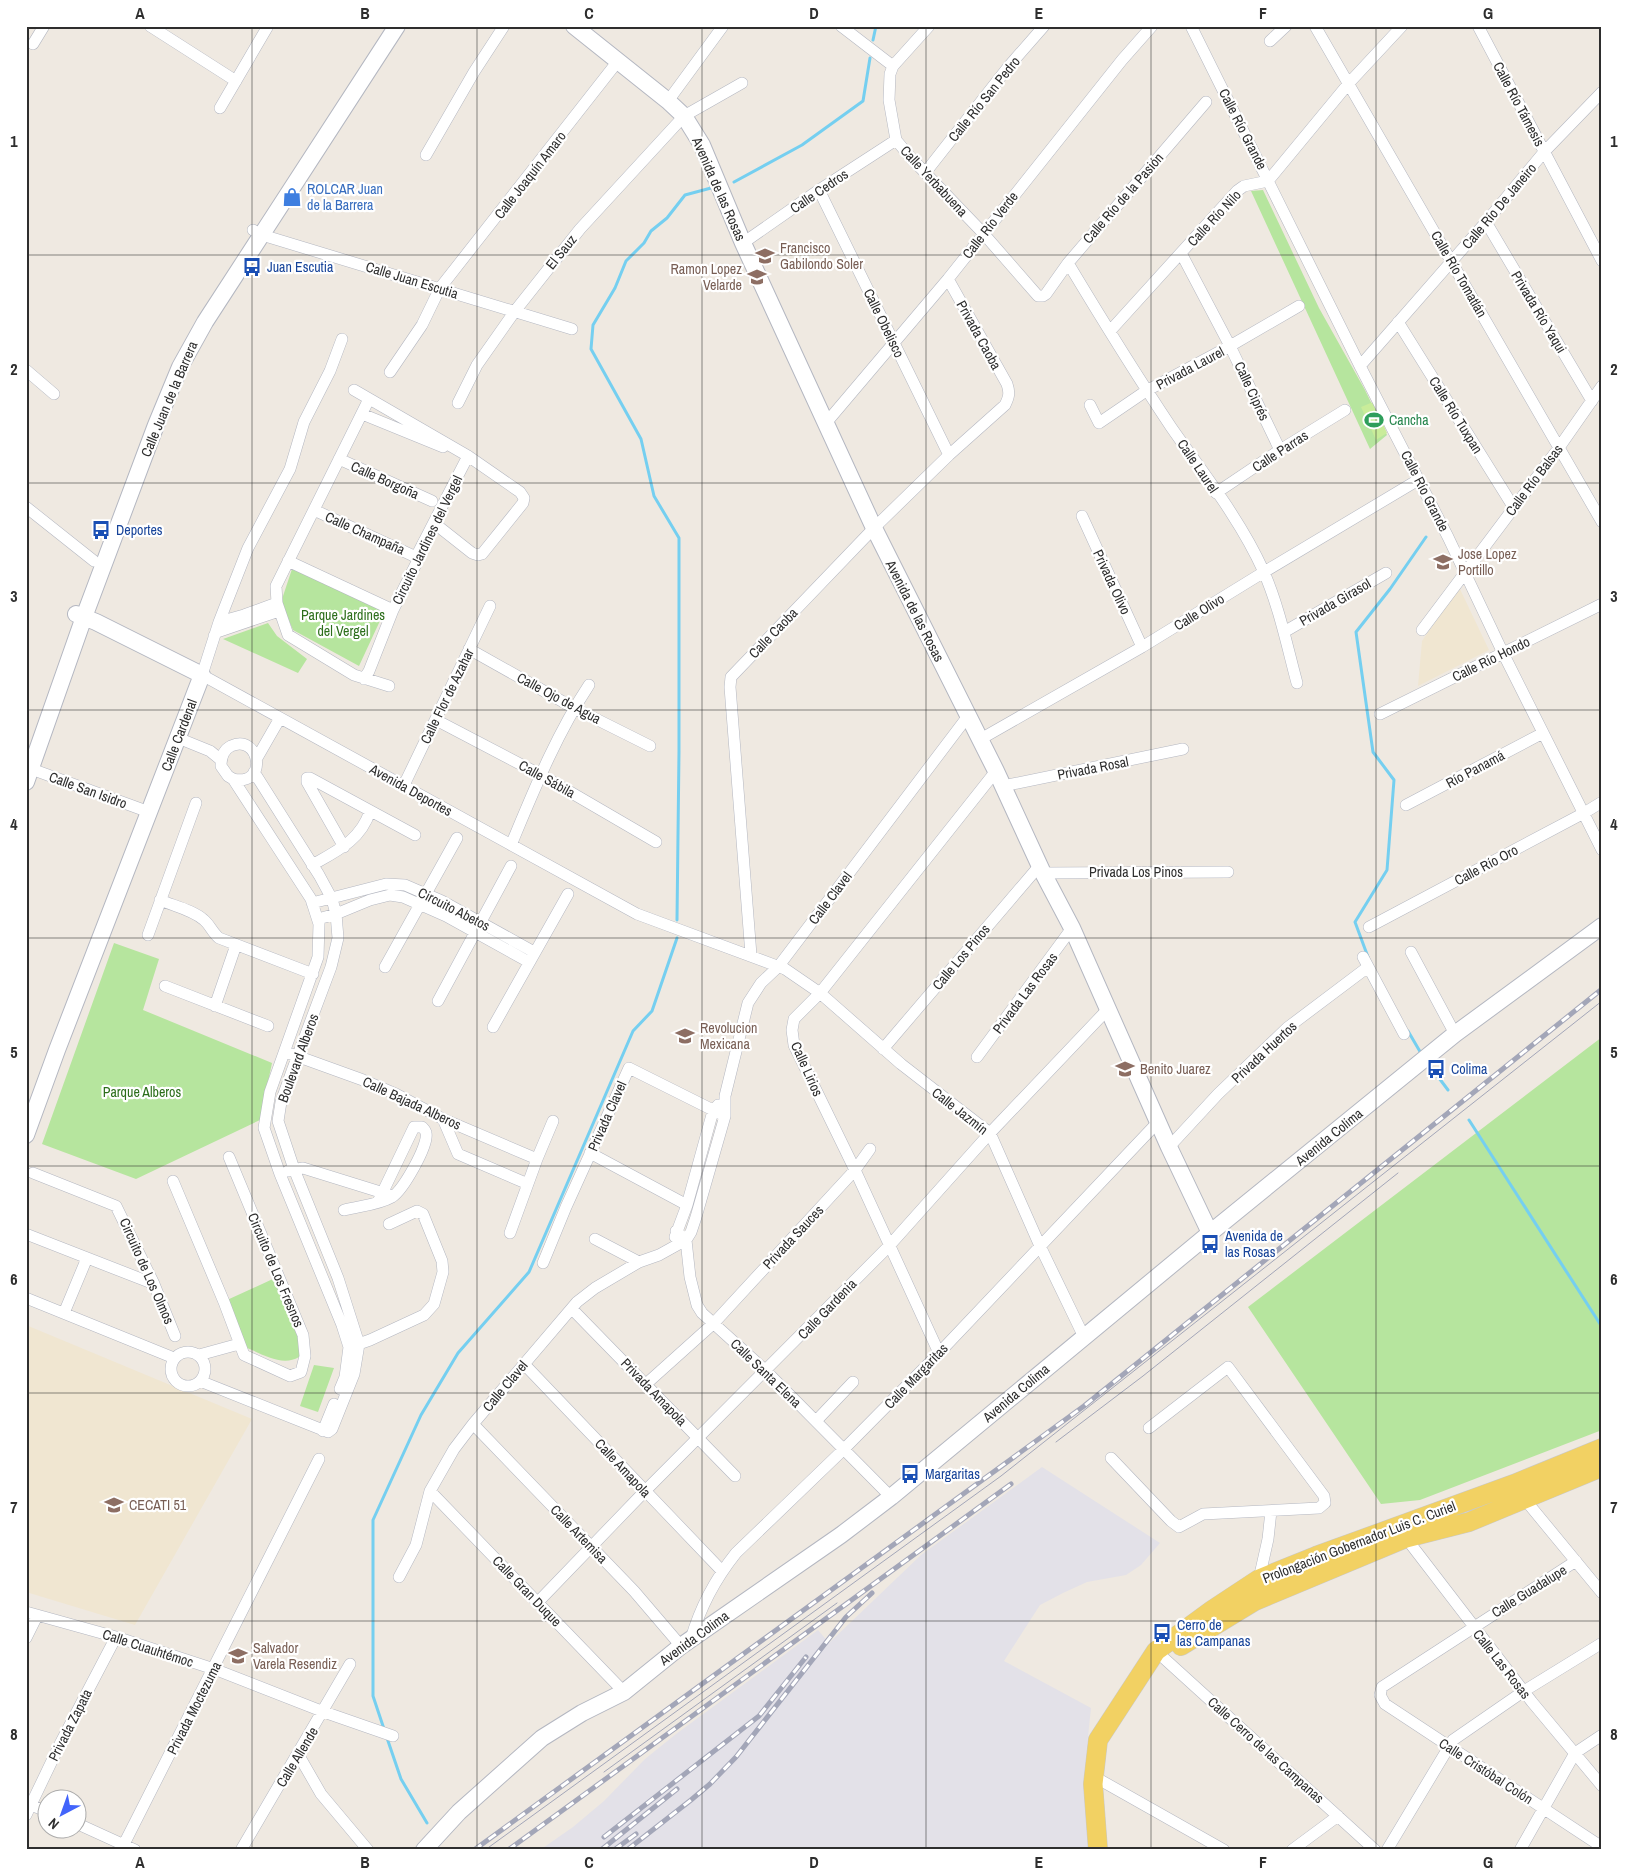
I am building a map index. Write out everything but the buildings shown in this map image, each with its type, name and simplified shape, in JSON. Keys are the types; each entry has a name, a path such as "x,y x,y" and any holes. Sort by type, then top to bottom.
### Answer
{"main road":[{"name":"Prolongación Gobernador Luis C. Curiel","path":"1098,1850 1094,1776 1098,1740 1140,1674 1160,1654 1212,1610 1259,1579 1316,1556 1514,1484 1602,1448"},
{"name":"Prolongación Gobernador Luis C. Curiel","path":"1160,1654 1255,1601 1406,1538 1470,1522 1602,1467"}],"street":[{"path":"33,44 44,26"},
{"path":"150,26 236,81"},
{"path":"220,108 268,26"},
{"name":"Calle Juan de la Barrera","path":"258,232 384,26"},
{"name":"Calle Juan de la Barrera","path":"26,750 80,615 175,360 258,232 397,26"},
{"path":"426,154 504,26"},
{"name":"Avenida de las Rosas","path":"574,26 668,101 684,116 702,145 743,244 874,528 999,779 1041,869 1072,928 1169,1147 1210,1233"},
{"path":"668,101 722,26"},
{"path":"841,26 893,66 929,26"},
{"name":"Calle Río San Pedro","path":"925,173 1009,66 1044,26"},
{"name":"Calle Río Verde","path":"826,423 948,279 1122,60 1152,26"},
{"name":"Calle Río Grande","path":"1191,26 1360,366 1448,537 1503,653 1602,850"},
{"path":"1270,41 1286,26"},
{"name":"Calle Río Tomatlán","path":"1315,26 1558,449 1599,509 1602,522"},
{"path":"1268,181 1349,83 1402,26"},
{"name":"Calle Río Támesis","path":"1478,26 1602,261"},
{"name":"Calle Joaquín Amaro","path":"390,372 422,325 440,288 618,62"},
{"name":"Calle Yerbabuena","path":"893,66 888,82 896,140 983,233 1034,294 1043,296"},
{"name":"El Sauz","path":"458,403 477,366 515,311 580,229 684,116 742,83"},
{"name":"Calle Río De Janeiro","path":"1360,366 1452,262 1544,152 1602,92"},
{"name":"Calle Río de la Pasión","path":"1043,296 1068,263 1206,102"},
{"name":"Calle Cedros","path":"743,244 819,190 896,140"},
{"name":"Calle Río Nilo","path":"1110,331 1237,191 1244,186 1268,181"},
{"name":"Calle Obelisco","path":"819,190 949,456"},
{"name":"Privada Río Yaqui","path":"1486,222 1592,401"},
{"name":"Calle Juan Escutia","path":"258,232 572,329"},
{"name":"Calle Ciprés","path":"1181,253 1230,346 1280,450"},
{"name":"Calle Laurel","path":"1068,263 1146,391 1216,493 1252,550 1264,572 1284,632 1298,683"},
{"name":"Privada Caoba","path":"948,279 1009,391"},
{"name":"Privada Laurel","path":"1090,405 1099,422 1146,391 1299,306"},
{"name":"Calle Río Tuxpan","path":"1398,322 1514,508"},
{"name":"Calle Cardenal","path":"26,1135 202,675 219,622 248,548 290,469 304,422 330,371 342,339"},
{"path":"26,370 54,394"},
{"name":"Calle Río Balsas","path":"1422,630 1558,449 1602,386"},
{"path":"354,390 468,456 520,492 524,498 482,554 478,555 472,552 434,523"},
{"name":"Calle Caoba","path":"751,955 730,687 731,677 874,528 1005,405 1009,398 1009,391"},
{"path":"369,399 276,586 278,607 288,635 354,675 389,686"},
{"name":"Calle Parras","path":"1216,493 1280,450 1345,410"},
{"path":"362,414 440,447 449,445"},
{"name":"Calle Juan de la Barrera","path":"28,772 80,615 94,561 152,424"},
{"name":"Circuito Jardines del Vergel","path":"364,679 369,671 393,610 417,562 416,557 468,456"},
{"name":"Calle Borgoña","path":"338,459 432,501"},
{"name":"Calle Olivo","path":"979,740 1142,647 1418,480"},
{"name":"Calle Champaña","path":"314,510 416,557"},
{"path":"28,513 94,561"},
{"name":"Privada Olivo","path":"1082,516 1142,647"},
{"path":"288,561 393,610"},
{"name":"Privada Girasol","path":"1284,632 1386,573"},
{"name":"Calle Río Hondo","path":"1380,714 1602,604"},
{"name":"Calle Flor de Azahar","path":"404,785 490,606"},
{"path":"219,622 278,607"},
{"path":"214,636 216,632 278,607"},
{"name":"Avenida Deportes","path":"80,615 202,675 652,920 751,955"},
{"name":"Calle Ojo de Agua","path":"469,649 574,708 650,746"},
{"path":"511,844 541,775 574,708 588,685"},
{"name":"Calle Clavel","path":"399,1577 416,1545 430,1491 454,1449 524,1364 585,1295 639,1262 673,1248 686,1240 696,1217 725,1116 725,1096 748,1004 761,983 778,967 968,716"},
{"path":"257,758 248,747 234,745 223,753 221,760 224,772 233,779 244,779 254,772 257,758 280,718"},
{"name":"Calle Sábila","path":"436,720 541,775 656,842"},
{"name":"Río Panamá","path":"1406,805 1543,733"},
{"path":"178,738 210,751 221,760"},
{"name":"Privada Rosal","path":"999,779 1183,749"},
{"name":"Calle San Isidro","path":"28,772 149,812"},
{"name":"Boulevard Alberos","path":"200,1381 323,1431 354,1345 338,1278 294,1169 278,1121 281,1102 332,967 338,938 336,914 332,899 254,772"},
{"path":"344,847 307,782 307,778 415,835"},
{"name":"Boulevard Alberos","path":"233,779 312,903 318,919 318,957 270,1092 264,1128 280,1174 342,1326 354,1345"},
{"name":"Calle Lirios","path":"939,1353 794,1044 792,1030 794,1019 820,993 999,779"},
{"name":"Calle Río Oro","path":"1369,927 1602,802"},
{"path":"148,935 196,803"},
{"path":"312,865 344,847 358,834 366,822 370,811"},
{"path":"385,967 457,838"},
{"path":"438,1001 511,866"},
{"name":"Privada Los Pinos","path":"1041,869 1228,872"},
{"name":"Calle Los Pinos","path":"883,1049 1041,869"},
{"name":"Circuito Abetos","path":"312,903 386,884 405,885 426,893 477,927 532,957"},
{"path":"493,1027 568,894"},
{"name":"Circuito Abetos","path":"318,919 370,900 390,895 403,897 477,927"},
{"path":"160,900 201,917 207,922 212,933 219,938 313,974"},
{"name":"Avenida Colima","path":"424,1850 460,1812 542,1738 582,1713 624,1692 686,1642 891,1497 1210,1233 1455,1034 1602,926"},
{"name":"Privada Las Rosas","path":"977,1057 1072,928"},
{"path":"215,1006 236,945"},
{"path":"1411,952 1455,1034"},
{"name":"Calle Jazmín","path":"751,955 785,969 820,993 883,1049 990,1133 1040,1246 1084,1337"},
{"name":"Privada Huertos","path":"1169,1147 1218,1094 1287,1028 1365,962 1404,1034"},
{"path":"166,986 268,1026"},
{"name":"Calle Gardenia","path":"538,1602 645,1491 889,1246 990,1133 1108,1009"},
{"name":"Calle Bajada Alberos","path":"285,1052 396,1094 443,1119 537,1159"},
{"name":"Privada Clavel","path":"543,1263 629,1068 725,1116"},
{"name":"Calle Clavel","path":"673,1248 676,1231 687,1205 713,1111 725,1096"},
{"path":"443,1119 458,1154 528,1184"},
{"path":"510,1233 553,1121"},
{"name":"Calle Margaritas","path":"686,1642 722,1572 736,1553 844,1449 939,1353 1158,1122"},
{"path":"344,1210 385,1197 403,1186 415,1166 426,1138 426,1132 422,1127 414,1127 385,1197"},
{"name":"Privada Sauces","path":"646,1384 714,1323 854,1170 870,1149"},
{"path":"590,1153 687,1205"},
{"name":"Circuito de Los Fresnos","path":"172,1181 224,1302 244,1355 290,1376 301,1372 305,1356 303,1335 230,1157"},
{"path":"280,1174 303,1168 385,1197"},
{"name":"Circuito de Los Olmos","path":"33,1173 116,1206 154,1284 175,1336"},
{"path":"354,1345 424,1315 434,1304 443,1272 442,1261 423,1214 418,1211 389,1224"},
{"path":"676,1231 686,1240"},
{"name":"Circuito de Los Olmos","path":"26,1234 154,1284"},
{"path":"595,1239 639,1262"},
{"name":"Calle Santa Elena","path":"686,1240 690,1277 698,1305 702,1312 766,1371 891,1497"},
{"path":"64,1313 87,1258"},
{"path":"26,1298 174,1358"},
{"name":"Privada Amapola","path":"572,1309 735,1476"},
{"path":"198,1356 239,1344"},
{"path":"188,1352 198,1356 204,1365 203,1376 200,1381 190,1386 179,1384 174,1380 170,1369 174,1358 178,1354 188,1352"},
{"name":"Calle Amapola","path":"524,1364 722,1572"},
{"path":"1111,1458 1179,1527 1203,1514 1319,1508 1325,1502 1324,1496 1228,1366 1149,1428"},
{"path":"816,1421 853,1382"},
{"name":"Calle Artemisa","path":"473,1424 591,1547 686,1642"},
{"name":"Privada Moctezuma","path":"123,1847 319,1460"},
{"path":"1514,1484 1602,1593"},
{"name":"Calle Gran Duque","path":"430,1491 624,1692"},
{"path":"1259,1579 1268,1539 1271,1511"},
{"name":"Calle Las Rosas","path":"1406,1538 1473,1627 1602,1786"},
{"name":"Calle Guadalupe","path":"1382,1687 1576,1561"},
{"path":"26,1638 32,1614"},
{"name":"Calle Cuauhtémoc","path":"32,1614 116,1637 214,1669 324,1712 393,1736"},
{"name":"Privada Zapata","path":"28,1808 116,1637"},
{"path":"1387,1850 1449,1746 1460,1733 1602,1643"},
{"name":"Calle Cerro de las Campanas","path":"1160,1654 1375,1850"},
{"name":"Calle Allende","path":"242,1850 324,1712 350,1664"},
{"name":"Calle Cristóbal Colón","path":"1382,1687 1380,1695 1385,1704 1602,1847"},
{"path":"1520,1850 1575,1753 1602,1736"},
{"path":"298,1754 321,1794 368,1850"},
{"path":"1094,1776 1224,1850"},
{"path":"1292,1850 1338,1816"},
{"path":"88,1829 123,1847 135,1850"}],"shaded area":[{"path":"1459,587 1489,650 1418,686 1422,641"},
{"name":"CECATI 51","path":"26,1325 252,1419 135,1625 26,1592"},
{"path":"1042,1467 1160,1543 1141,1565 1126,1575 1087,1582 1040,1605 1004,1661 1091,1708 1083,1784 1089,1850 540,1850 573,1827 604,1801 645,1759 676,1734 818,1630 829,1643 921,1555"}],"green space":[{"path":"1263,190 1319,308 1365,390 1387,435 1370,449 1251,191"},
{"name":"Cancha","path":"1373,402 1387,433 1376,440 1361,407"},
{"name":"Parque Jardines del Vergel","path":"293,566 385,610 359,666 293,630 281,602"},
{"path":"268,623 277,636 307,659 298,673 223,639"},
{"name":"Parque Alberos","path":"114,943 159,959 143,1010 272,1063 260,1120 136,1179 42,1144"},
{"path":"1602,1037 1602,1430 1420,1500 1381,1504 1248,1307"},
{"path":"275,1278 300,1337 299,1357 293,1360 279,1360 247,1348 227,1300"},
{"path":"314,1365 334,1368 318,1412 300,1406"}],"waterway":[{"path":"873,40 876,26"},
{"path":"734,182 802,145 863,101 870,58"},
{"path":"677,920 679,538 654,496 641,439 591,349 593,325 615,288 626,261 644,243 651,231 667,218 685,195 711,188"},
{"path":"1368,957 1355,922 1387,870 1394,780 1373,752 1356,632 1390,589 1426,537"},
{"path":"384,1729 373,1696 373,1520 421,1415 458,1353 529,1272 633,1031 652,1011 677,938"},
{"path":"1408,1031 1422,1055"},
{"path":"1427,1062 1448,1090"},
{"path":"1469,1120 1602,1327"},
{"path":"387,1738 401,1779 427,1823"}],"tram line":[{"path":"485,1850 1001,1476 1602,1001"},
{"path":"1056,1442 1143,1376 1398,1173"},
{"path":"604,1772 837,1603"}],"railway":[{"path":"474,1850 1084,1406 1602,989"},
{"path":"508,1850 1011,1484"},
{"path":"627,1850 710,1784 736,1757 846,1617 872,1593"},
{"path":"604,1837 759,1716 806,1657"},
{"path":"601,1850 677,1789"},
{"path":"614,1850 636,1834"}],"place":[{"name":"ROLCAR Juan de la Barrera","path":"292,197"},
{"name":"Francisco Gabilondo Soler","path":"765,256"},
{"name":"Juan Escutia","path":"252,267"},
{"name":"Ramon Lopez Velarde","path":"757,277"},
{"name":"Cancha","path":"1374,420"},
{"name":"Deportes","path":"101,530"},
{"name":"Jose Lopez Portillo","path":"1443,562"},
{"name":"Revolucion Mexicana","path":"685,1036"},
{"name":"Benito Juarez","path":"1125,1069"},
{"name":"Colima","path":"1436,1069"},
{"name":"Avenida de las Rosas","path":"1210,1244"},
{"name":"Margaritas","path":"910,1474"},
{"name":"CECATI 51","path":"114,1505"},
{"name":"Cerro de las Campanas","path":"1162,1633"},
{"name":"Salvador Varela Resendiz","path":"238,1656"}]}
